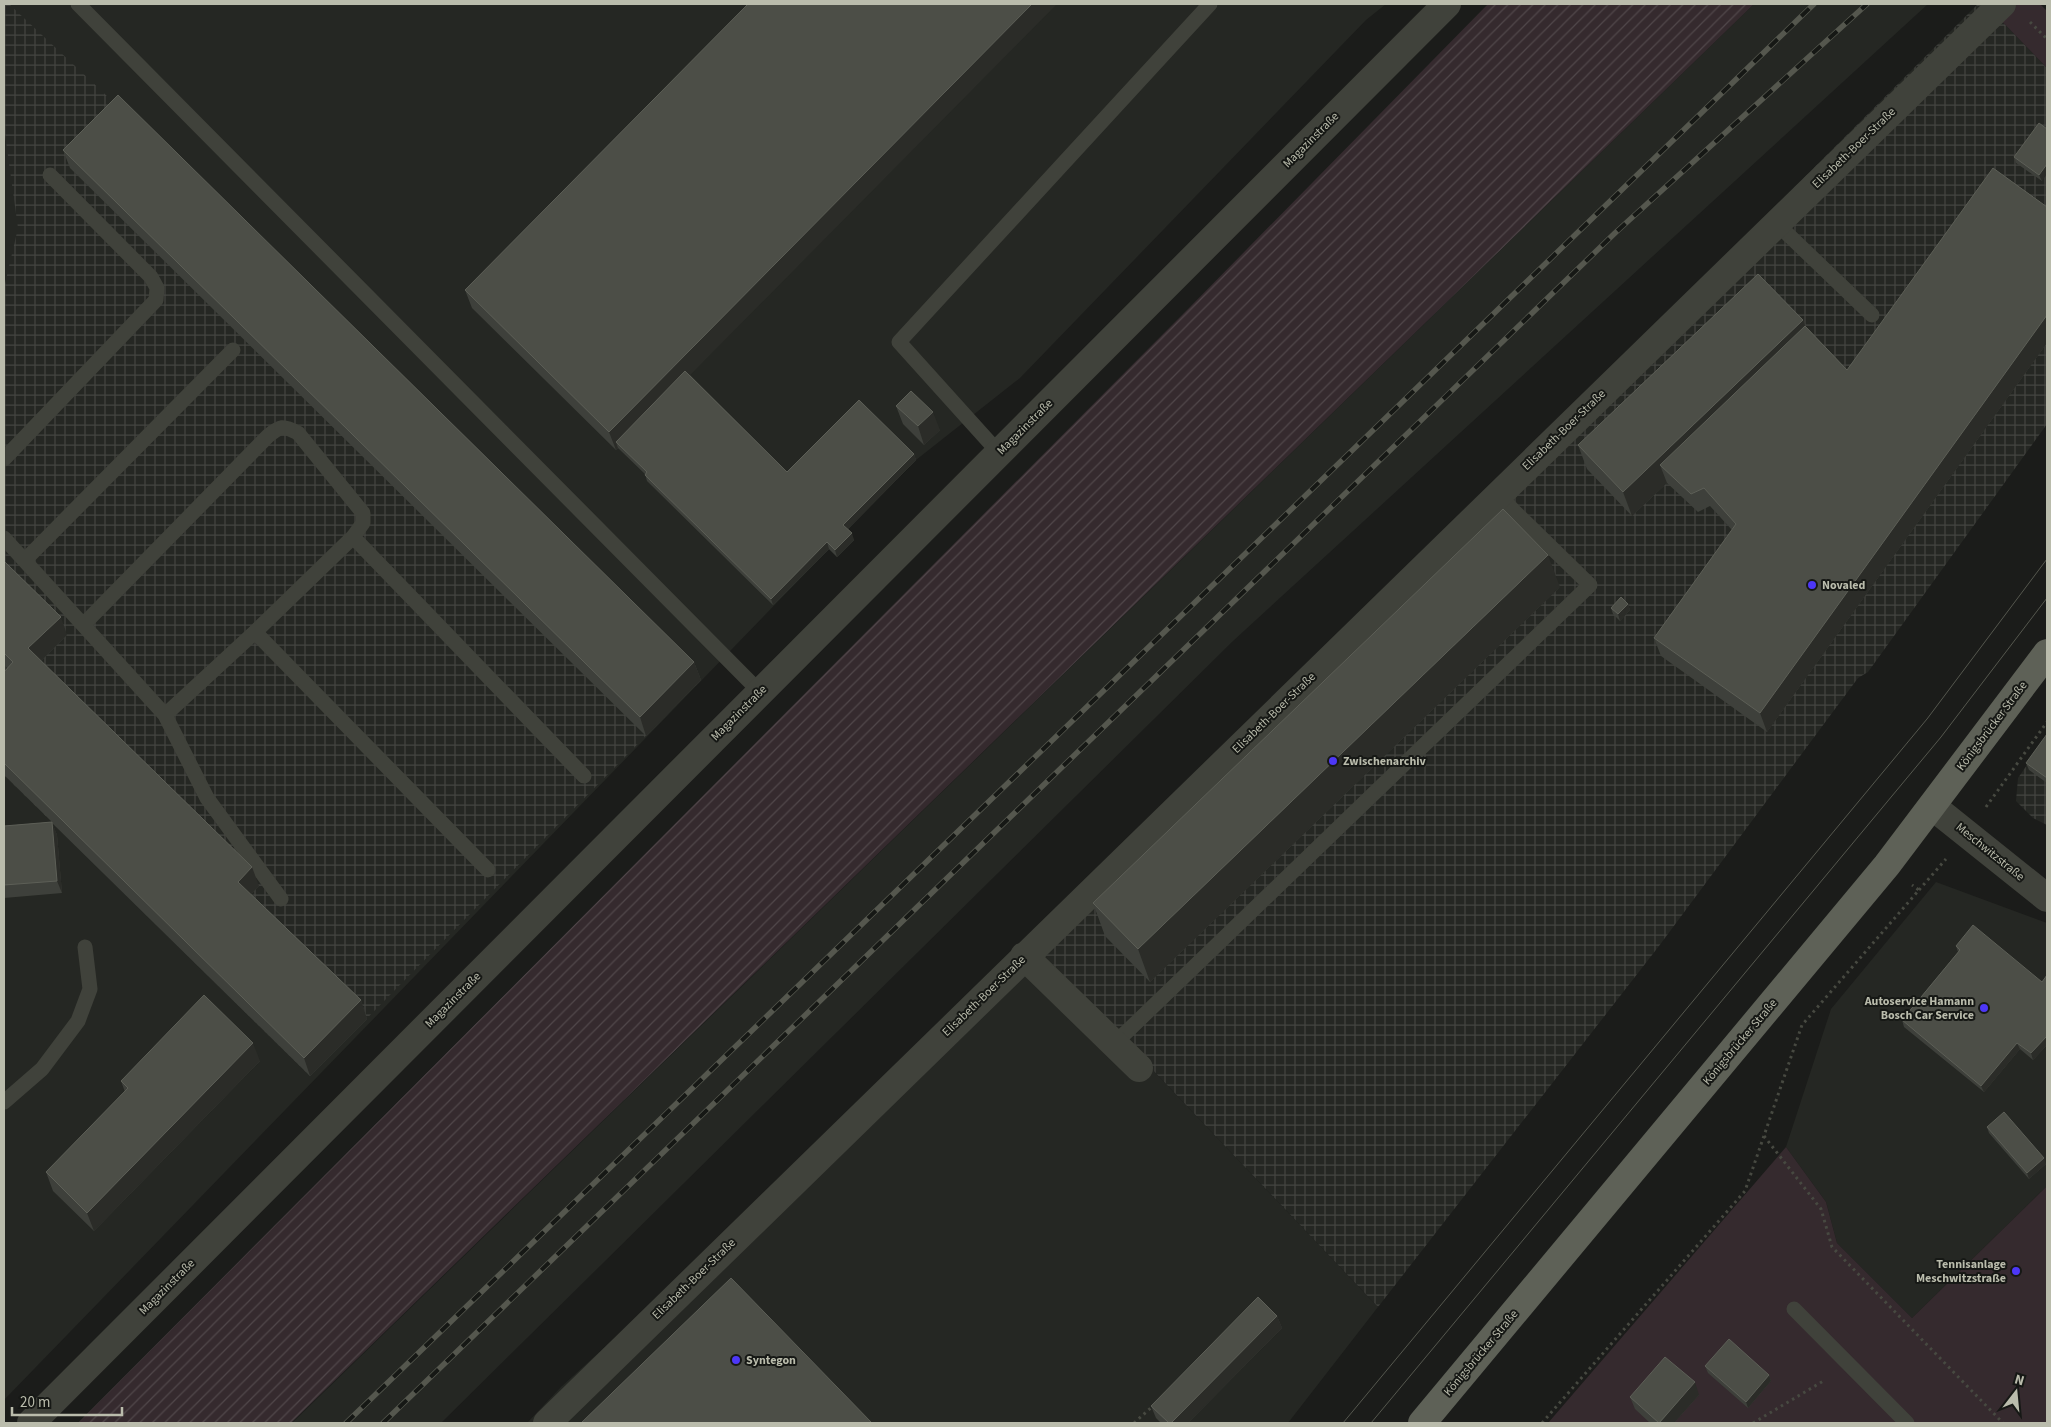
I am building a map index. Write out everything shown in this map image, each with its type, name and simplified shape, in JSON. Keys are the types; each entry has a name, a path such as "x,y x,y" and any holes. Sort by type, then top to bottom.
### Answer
{"main road":[{"name":"Königsbrücker Straße","path":"1422,1423 1887,865 2047,653"}],"street":[{"name":"Magazinstraße","path":"31,1423 1447,4"},
{"name":"Elisabeth-Boer-Straße","path":"547,1423 2002,4"},
{"name":"Meschwitzstraße","path":"1932,806 2047,898"},
{"path":"1024,956 1139,1068"}],"lane":[{"path":"78,4 760,692"},
{"path":"998,453 899,342 1210,4"},
{"path":"4,459 156,300 157,288 151,277 50,175"},
{"path":"1776,223 1872,314"},
{"path":"25,560 233,350"},
{"path":"84,624 278,428 288,427 298,433 363,513 362,523 352,537 255,632 165,715"},
{"path":"1114,1044 1590,585 1498,494"},
{"path":"352,537 584,776"},
{"path":"4,538 165,715 207,798 280,899"},
{"path":"255,632 488,870"},
{"path":"4,1102 42,1069 78,1021 90,989 85,947"},
{"path":"1794,1309 1907,1423"}],"path":[{"path":"1542,1423 1745,1191 1802,1025 1967,834 2047,722"},
{"path":"1887,865 1919,890"},
{"path":"1764,1136 1821,1209 1832,1247 2003,1423"},
{"path":"1753,1423 1849,1365"},
{"path":"1134,1423 1156,1403"}],"shaded area":[{"path":"4,4 1386,4 1366,20 1020,378 916,460 846,531 854,540 837,557 829,549 4,1400"},
{"path":"4,4 9,4 125,113 701,680 310,1076 4,775 4,288 18,228 4,127"},
{"path":"1488,4 1754,4 291,1423 78,1423 1190,307"},
{"path":"1754,4 1928,4 1233,641 441,1423 292,1423"},
{"path":"1978,4 1985,4 2047,68 2047,424 1868,672 1858,678 1659,946 1378,1307 1035,946"},
{"path":"1985,4 2040,4 2047,11 2047,68"},
{"path":"2047,736 2047,825 2033,818 2016,801 2018,778"},
{"path":"1936,882 2047,923 2047,1186 1912,1318 1837,1243 1826,1202 1786,1147 1831,1009"},
{"path":"1035,946 1378,1307 1288,1423 527,1423 561,1387 888,1089"},
{"path":"1786,1147 1826,1202 1837,1243 1912,1318 2047,1186 2047,1423 1548,1423"}],"building":[{"path":"748,4 1032,4 609,432 465,290"},
{"path":"118,95 694,662 640,717 63,150"},
{"path":"2039,123 2047,129 2047,164 2039,175 2014,157"},
{"path":"1993,168 2047,207 2047,315 1760,713 1654,638 1736,524 1704,488 1691,494 1660,465 1805,326 1847,370"},
{"path":"1758,274 1803,320 1623,492 1578,445"},
{"path":"685,371 787,472 859,400 914,454 843,525 852,533 835,550 827,542 771,599 645,475 647,472 616,442"},
{"path":"911,391 933,412 918,426 896,406"},
{"path":"1503,509 1548,555 1138,949 1093,903"},
{"path":"4,561 61,617 28,648 252,867 238,882 361,1000 304,1058 4,763 4,672 13,662 4,653"},
{"path":"1621,597 1628,604 1618,614 1611,608"},
{"path":"2047,734 2047,778 2026,763"},
{"path":"52,822 57,881 4,885 4,826"},
{"name":"Autoservice Hamann Bosch Car Service","path":"1973,925 2042,982 2047,975 2047,1036 2031,1053 2017,1043 1981,1086 1902,1020 1960,950 1956,946"},
{"path":"204,995 253,1043 87,1213 46,1172 128,1088 121,1081"},
{"path":"2004,1112 2044,1158 2027,1173 1987,1127"},
{"name":"Syntegon","path":"731,1278 872,1423 581,1423"},
{"path":"1258,1297 1277,1316 1169,1423 1151,1406"},
{"path":"1729,1339 1769,1375 1746,1402 1705,1366"},
{"path":"1665,1357 1695,1382 1659,1423 1630,1397"}],"tram line":[{"path":"1343,1423 1927,719 2047,559"},
{"path":"1371,1423 1941,737 2047,598"}],"railway":[{"path":"346,1423 1814,4"},
{"path":"383,1423 1615,233 1867,4"}],"place":[{"name":"Novaled","path":"1812,585"},
{"name":"Zwischenarchiv","path":"1333,761"},
{"name":"Autoservice Hamann Bosch Car Service","path":"1984,1008"},
{"name":"Tennisanlage Meschwitzstraße","path":"2016,1271"},
{"name":"Syntegon","path":"736,1360"}]}
